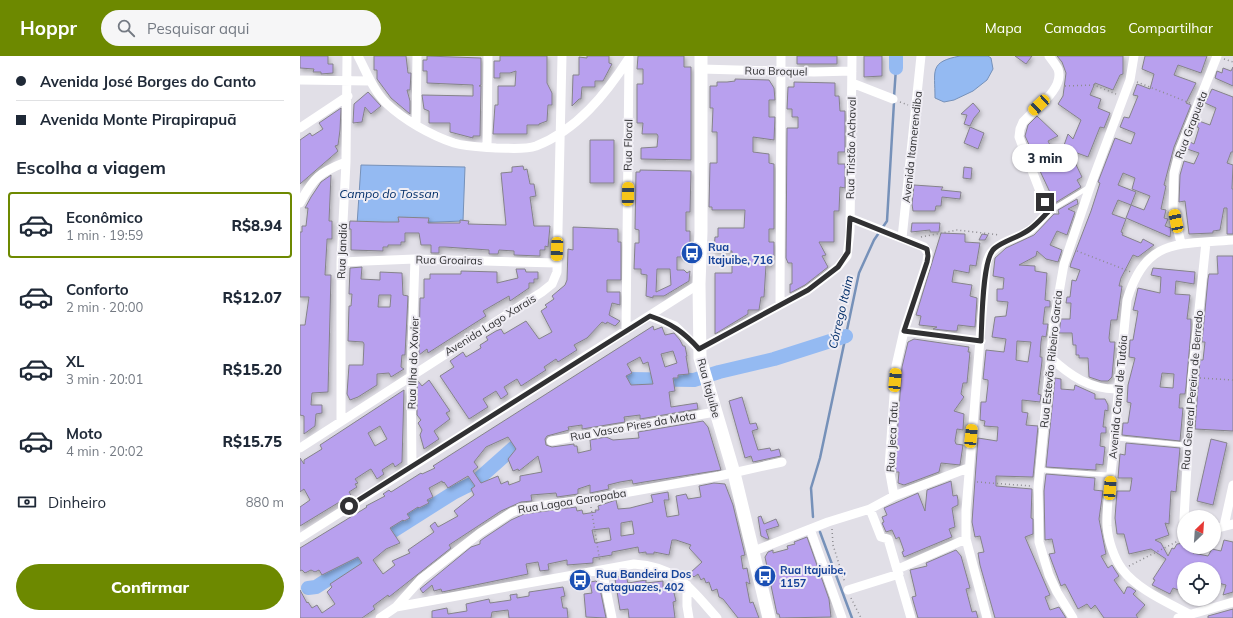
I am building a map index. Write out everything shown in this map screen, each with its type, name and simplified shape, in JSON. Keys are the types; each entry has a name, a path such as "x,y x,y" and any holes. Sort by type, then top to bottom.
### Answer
{"main road":[{"name":"Rua Itajuíbe","path":"701,56 701,232 699,349 702,366 715,412 734,472 769,618"}],"street":[{"name":"Rua Jandiá","path":"341,421 341,262 348,96 346,81 347,56"},
{"path":"358,56 370,81 386,102 416,125 454,143 487,147 516,148 534,147 561,134 589,109 612,84 630,57"},
{"path":"416,125 417,56"},
{"path":"487,147 488,56"},
{"name":"Avenida Lago Xarais","path":"300,448 411,375 542,292 552,284 556,276 562,56"},
{"path":"780,304 781,56"},
{"name":"Rua Tristão Achaval","path":"699,349 808,290 844,261 848,252 850,218 852,56"},
{"name":"Avenida Itamerendiba","path":"904,239 921,56"},
{"path":"987,618 966,539 967,481 981,341 987,259 994,248 1030,230 1048,212 1020,137 1020,129 1031,112 1057,86 1059,76 1058,68 1049,56"},
{"name":"Rua Estevão Ribeiro Garcia","path":"1074,618 1056,592 1048,575 1039,542 1038,487 1050,357 1059,287 1069,249 1090,187 1130,80 1134,56"},
{"name":"Rua Grapueta","path":"1181,243 1174,210 1174,173 1180,149 1217,56"},
{"name":"Rua Floral","path":"626,331 630,57"},
{"name":"Rua Broquel","path":"701,69 781,72 852,71"},
{"path":"300,80 370,81"},
{"path":"852,83 893,99"},
{"path":"300,128 348,96"},
{"path":"300,202 314,179 324,170 346,162"},
{"name":"Rua Jeca Tatu","path":"850,218 926,248 928,256 904,331 896,366 889,454 890,481 894,496"},
{"name":"Avenida Canal de Tutóia","path":"1189,614 1147,590 1122,569 1116,558 1107,526 1127,300 1137,274 1153,256 1181,243 1233,240"},
{"name":"Rua General Pereira de Berredo","path":"1184,510 1192,378 1206,242"},
{"name":"Rua Groairas","path":"341,262 415,259 556,263"},
{"name":"Rua Ilha do Xavier","path":"412,466 411,375 415,259"},
{"path":"300,538 699,284"},
{"path":"650,316 675,326 699,349"},
{"path":"904,331 981,341"},
{"path":"1050,357 1062,368 1085,382 1099,387 1118,389"},
{"name":"Rua Vasco Pires da Mota","path":"551,440 715,412"},
{"name":"Rua Lagoa Garopaba","path":"396,607 421,579 507,514 523,508 590,499 782,462"},
{"path":"754,551 830,522 870,509 894,496 968,468"},
{"path":"1229,525 1233,485"},
{"path":"870,509 881,537 888,539 911,618"},
{"path":"811,529 842,618"},
{"path":"848,590 898,571 966,539"},
{"path":"380,618 396,607 634,564 650,565 675,574 718,618"},
{"path":"602,570 612,618"},
{"path":"687,585 687,606 689,618"},
{"path":"1178,618 1233,602"}],"lane":[{"path":"1048,212 1090,187"},
{"path":"1114,438 1187,445"},
{"path":"1040,470 1111,475"}],"path":[{"path":"1130,80 1198,106"},
{"path":"1057,86 1094,86 1123,97"},
{"path":"904,239 957,230 1016,237"},
{"path":"1069,249 1137,274"},
{"path":"1192,378 1233,380"},
{"path":"967,481 1038,487"},
{"path":"590,499 602,570"},
{"path":"830,522 833,544 848,590 861,618"},
{"path":"1122,569 1177,542"}],"water":[{"path":"960,56 988,56 991,58 993,69 987,80 973,91 954,100 944,102 935,98 935,74 938,65 950,58"},
{"name":"Campo do Tossan","path":"361,165 465,167 463,221 357,225"}],"building":[{"path":"300,56 328,56 328,64 333,64 333,73 321,74 321,72 313,72 314,69 300,68"},
{"path":"374,56 406,56 408,73 411,73 410,90 407,90 410,101 410,114 391,98 377,79 377,70 374,70"},
{"path":"427,56 481,58 481,85 479,86 481,86 480,136 473,136 473,138 450,132 450,123 429,123 429,111 424,109 422,95 473,96 473,85 427,83 427,71 423,71 423,60 427,60"},
{"path":"500,56 547,56 547,83 552,93 552,105 548,105 547,121 539,125 527,125 527,134 493,134 495,105 498,105 498,86 515,86 516,71 510,73 500,73 500,78 494,78 494,61 500,61"},
{"path":"587,56 609,56 609,63 612,64 603,81 595,81 595,87 582,87 581,99 579,99 572,106 573,75 579,75 579,57 587,58"},
{"path":"638,56 684,56 684,67 691,67 691,160 641,159 641,148 657,147 658,136 657,134 642,134 643,123 637,123 637,84 643,84 643,69 637,69"},
{"path":"797,56 837,56 837,64 797,64"},
{"path":"864,56 882,56 882,76 864,77"},
{"path":"1015,56 1032,56 1026,64"},
{"path":"1057,56 1123,56 1123,74 1120,75 1113,90 1095,83 1090,95 1101,99 1098,108 1110,113 1104,128 1100,127 1088,157 1069,150 1082,177 1077,180 1081,187 1055,203 1040,171 1052,165 1050,162 1056,159 1053,153 1063,148 1068,134 1073,139 1081,120 1058,104 1063,96 1066,73 1062,62"},
{"path":"1145,56 1207,56 1201,73 1178,65 1174,75 1196,83 1186,103 1191,105 1174,147 1164,185 1166,186 1161,209 1166,210 1164,218 1168,219 1165,226 1171,228 1170,237 1126,218 1131,205 1118,200 1112,214 1126,219 1121,232 1123,233 1122,235 1141,243 1143,239 1154,245 1138,257 1133,255 1121,278 1119,286 1122,286 1117,320 1111,320 1109,338 1110,342 1115,342 1112,377 1108,381 1101,381 1089,377 1088,358 1079,358 1079,355 1076,355 1076,345 1073,345 1072,333 1059,333 1061,319 1070,319 1071,303 1066,303 1067,297 1070,297 1072,280 1076,281 1080,270 1070,267 1071,263 1091,211 1100,183 1098,182 1115,138 1131,144 1135,133 1120,127 1124,117 1129,118 1138,96 1133,95 1137,84 1150,89 1154,74 1142,69","holes":["1123,173 1135,178 1132,189 1150,196 1144,210 1131,205 1136,192 1118,185"]},
{"path":"1233,67 1233,86 1215,78 1217,71 1222,73 1223,68 1231,71"},
{"path":"735,79 769,80 774,88 775,100 769,100 769,117 775,117 774,140 753,137 753,152 769,154 769,163 774,164 774,229 769,229 769,242 774,242 774,258 772,258 772,266 766,265 764,297 761,297 759,310 748,310 748,314 715,334 715,273 732,273 732,251 714,251 715,237 718,237 718,228 744,228 745,210 712,210 712,207 709,207 710,163 717,163 717,132 712,132 713,108 710,108 710,86 717,86 717,82 735,81"},
{"path":"794,82 835,83 835,96 839,96 840,111 845,111 845,152 838,152 838,164 845,164 845,188 840,187 839,211 834,211 834,242 819,242 826,255 822,256 828,267 805,285 790,293 790,284 792,284 792,263 788,263 786,258 787,128 798,128 798,117 792,117 792,109 787,109 788,87 794,87"},
{"path":"1212,89 1233,97 1233,152 1231,152 1227,163 1233,165 1233,234 1227,234 1227,208 1224,208 1220,230 1213,231 1213,233 1189,234 1185,201 1179,202 1180,175 1184,161 1194,164 1199,153 1187,149 1190,142 1194,144 1199,128 1197,127 1199,121 1210,125 1216,108 1205,103"},
{"path":"368,92 381,106 371,114 365,107 362,122 353,123 354,104"},
{"path":"973,103 980,111 970,126 964,124 967,115 961,114"},
{"path":"341,108 338,145 335,146 338,151 300,184 300,140 310,133 312,136 323,129 319,123"},
{"path":"1037,116 1058,136 1048,141 1051,147 1040,153 1037,146 1031,149 1025,136 1028,125"},
{"path":"970,127 984,133 978,149 964,143"},
{"path":"590,140 614,140 614,183 590,183"},
{"path":"523,166 524,170 527,169 530,184 534,184 536,196 530,197 534,226 550,226 548,247 545,246 545,250 540,250 540,256 514,255 514,251 499,250 498,254 489,254 489,250 445,247 439,247 439,253 431,253 431,245 421,245 419,233 405,233 405,242 401,242 401,245 388,245 388,247 383,247 383,251 351,250 351,229 349,229 350,221 399,222 398,217 429,218 428,223 460,223 460,220 469,221 468,224 506,225 501,173 512,172 512,167"},
{"path":"964,167 972,168 971,179 963,178"},
{"path":"640,170 691,171 690,212 686,212 686,231 690,231 690,257 677,257 677,270 684,270 687,273 690,271 689,281 664,296 653,296 653,298 646,296 647,275 641,274 641,269 634,269 635,243 639,243 639,230 635,229 636,172 640,172","holes":["657,269 670,269 671,285 656,292"]},
{"path":"331,175 329,221 332,221 332,239 327,239 325,275 331,275 328,392 312,393 311,405 322,405 322,413 316,414 315,426 304,434 304,416 300,415 300,325 305,325 309,297 300,297 300,232 302,232 302,226 306,226 308,208 305,208 321,182"},
{"path":"914,185 943,187 941,190 961,192 960,199 942,197 941,206 936,206 935,211 913,211 912,204"},
{"path":"1077,199 1078,204 1068,209 1075,212 1067,235 1057,231 1050,245 1062,250 1058,262 1046,259 1037,251 1036,256 1019,265 1035,266 1035,271 1047,273 1045,300 1050,301 1050,307 1045,307 1043,324 1048,324 1046,337 1042,336 1041,342 1040,357 1042,357 1042,361 1038,394 1041,395 1040,402 1022,400 1022,412 1028,413 1026,425 1038,426 1033,477 996,476 996,486 1032,489 1031,518 1033,519 1033,534 1025,537 1050,595 1045,597 1050,610 1059,607 1066,618 995,618 978,553 984,552 980,536 975,537 972,522 978,438 997,441 998,427 984,426 985,421 980,420 981,402 986,402 988,384 988,380 983,379 986,350 1004,352 1006,339 992,337 995,317 1006,316 1008,302 997,301 997,289 1003,289 1004,278 993,276 995,258 1006,248 1034,235 1054,214 1059,214 1058,210","holes":["1017,341 1031,342 1028,362 1016,360"]},
{"path":"912,223 940,223 939,232 930,232 930,230 911,232"},
{"path":"573,227 618,229 618,242 621,242 621,280 607,280 607,292 620,292 620,305 612,303 609,315 620,321 615,326 607,322 606,324 602,322 587,338 574,345 577,350 558,362 556,359 544,367 546,370 521,386 517,379 504,387 508,394 501,399 496,391 483,399 488,407 469,419 440,376 454,367 450,361 463,352 466,357 481,348 480,345 488,340 486,337 501,329 504,334 526,321 539,339 552,332 541,311 547,307 545,305 554,299 552,296 565,285 567,280 568,249 573,250"},
{"path":"941,233 965,234 965,242 980,243 976,266 970,265 969,273 954,270 952,282 972,285 970,296 977,298 975,327 958,325 957,331 952,331 933,329 937,327 919,325 921,316 916,315"},
{"path":"982,234 988,235 985,240 979,240"},
{"path":"1217,256 1233,256 1233,431 1195,429 1200,360 1203,360 1205,342 1202,342 1208,279 1209,274 1218,274"},
{"path":"362,267 361,279 380,280 380,272 402,273 403,295 408,296 405,355 402,355 401,367 404,369 391,377 389,373 377,374 377,385 358,397 350,400 347,394 349,365 363,365 364,344 363,342 348,341 349,306 351,306 352,294 349,294 350,268","holes":["379,295 391,295 390,307 378,307"]},
{"path":"1153,268 1195,272 1194,284 1176,281 1175,294 1190,295 1187,319 1191,319 1185,394 1180,394 1179,408 1183,408 1180,441 1122,435 1123,423 1128,423 1131,403 1127,402 1128,385 1135,358 1129,357 1130,340 1133,340 1138,311 1133,310 1138,288 1160,293 1161,277 1151,275","holes":["1162,373 1174,374 1173,388 1160,387"]},
{"path":"516,269 525,269 526,272 538,272 538,279 534,279 534,283 529,283 529,288 510,301 509,296 483,311 486,316 428,353 427,349 419,355 420,298 424,298 424,279 430,279 430,274 461,274 461,271 497,272 497,283 518,278"},
{"path":"653,326 654,330 662,327 665,335 674,333 683,346 685,346 689,374 678,375 678,378 673,378 675,391 669,392 671,407 697,403 698,409 640,419 640,415 624,417 625,422 582,429 582,425 568,427 569,430 547,436 545,439 546,445 552,447 574,444 574,446 577,446 578,453 591,450 590,440 606,437 613,440 639,438 638,432 703,421 708,427 721,470 633,484 632,480 620,482 608,485 609,489 590,493 590,485 578,489 578,494 557,497 556,493 531,495 532,501 521,502 501,511 449,545 451,548 389,597 388,595 373,606 375,609 362,618 300,618 300,590 307,603 308,602 312,608 317,605 322,613 335,604 327,592 332,587 330,584 362,563 358,557 322,575 319,570 315,572 311,570 305,573 302,570 300,571 300,548 367,507 366,506 385,496 383,494 389,490 391,492 421,473 422,474 435,468 433,466","holes":["673,351 677,363 665,367 661,354","640,357 643,364 648,362 653,384 631,385 626,376 632,373 627,364","508,437 516,449 508,459 513,471 518,469 519,471 538,456 542,472 520,476 520,481 509,485 508,481 501,484 498,476 481,483 473,471 478,467 474,462 486,447","468,476 475,486 471,489 474,495 454,511 458,516 438,527 435,522 430,526 434,532 408,550 410,553 392,561 395,565 383,574 373,560 386,549 400,543 390,528 403,520 404,521 410,518 407,514 418,507 419,508 429,503 427,500 433,497 429,488 442,481 448,488"]},
{"path":"914,339 969,347 968,352 970,352 967,383 963,383 961,394 964,397 954,411 964,414 963,430 957,429 955,441 956,444 963,445 960,465 941,463 939,472 904,485 898,483 899,472 896,472 895,464 902,367 908,342"},
{"path":"1055,378 1061,379 1061,389 1074,390 1075,385 1095,394 1095,399 1105,399 1108,405 1108,411 1105,410 1103,427 1106,427 1106,433 1101,433 1100,446 1105,447 1103,465 1096,464 1096,470 1046,467"},
{"path":"429,380 450,411 446,413 450,419 434,431 439,439 424,449 420,435 422,430 418,423 421,420 417,415 417,390 418,381 422,386"},
{"path":"404,390 402,462 395,467 393,463 382,470 384,474 377,479 371,469 369,470 355,479 358,483 355,484 357,487 349,492 351,495 300,526 300,507 310,500 304,489 300,492 300,458 304,464 304,460 322,449 320,445","holes":["380,426 387,439 375,446 368,433"]},
{"path":"742,397 750,424 756,423 758,429 752,431 758,450 770,448 771,451 779,449 781,456 753,462 751,456 745,458 729,401"},
{"path":"1211,439 1227,443 1213,505 1197,501"},
{"path":"1126,443 1180,448 1176,492 1171,491 1169,524 1165,523 1169,535 1155,540 1161,543 1168,556 1172,548 1174,549 1177,544 1177,554 1198,554 1208,556 1209,554 1221,554 1224,540 1233,542 1233,592 1223,595 1226,585 1221,584 1221,562 1177,562 1177,589 1173,588 1170,594 1152,585 1155,580 1153,579 1166,559 1151,549 1129,554 1124,534 1117,534 1115,518 1117,491 1130,491 1132,478 1118,478 1120,454 1125,455"},
{"path":"1046,474 1095,478 1094,490 1103,491 1099,519 1106,554 1101,556 1108,568 1112,565 1119,576 1114,580 1124,594 1127,587 1130,587 1136,591 1133,594 1145,605 1136,615 1138,618 1104,618 1095,605 1091,609 1087,604 1078,609 1065,584 1061,586 1049,554 1055,553 1052,539 1045,540 1044,491"},
{"path":"951,481 953,496 957,495 958,500 958,505 952,508 955,527 949,529 952,537 904,557 902,552 904,551 899,537 896,539 892,530 886,532 882,523 884,522 882,517 887,515 884,508 918,493 925,511 927,490"},
{"path":"714,483 725,484 733,505 745,555 741,556 743,569 747,568 750,584 746,582 750,603 753,602 759,618 738,618 723,599 719,597 717,589 712,591 709,582 706,583 704,578 701,580 698,574 694,577 690,573 702,562 689,548 691,545 676,540 672,540 669,555 654,552 654,554 646,554 646,552 639,553 638,547 612,552 612,555 593,558 593,563 567,565 567,560 548,564 549,570 540,571 538,562 526,564 528,574 442,592 441,589 434,591 432,585 423,593 420,589 471,547 480,544 480,541 484,538 511,520 524,514 576,507 577,511 582,510 583,514 596,512 595,510 599,510 598,506 616,500 618,509 630,508 653,502 651,495 668,492 669,500 664,500 667,517 679,515 676,496 686,494 688,499 701,497 699,486","holes":["632,521 634,534 621,536 621,523","609,528 611,540 595,543 592,530"]},
{"path":"761,516 764,524 776,519 779,526 766,530 769,539 761,536 758,517"},
{"path":"807,537 829,599 831,617 780,618 779,614 777,614 765,557 768,552 773,550 773,553 788,549 787,546 795,544 794,542"},
{"path":"956,550 961,556 970,588 966,589 972,612 976,611 978,618 918,618 912,597 916,596 910,570 927,566 926,563"},
{"path":"626,576 628,583 646,580 646,583 663,581 663,587 672,585 676,601 673,602 675,618 629,618 628,609 620,610 615,579 617,577"},
{"path":"596,581 599,584 606,618 586,617 584,594 592,593 590,582"},
{"path":"563,587 565,596 561,597 563,608 567,608 568,618 509,618 508,610 492,612 491,618 432,618 432,611 447,608 448,614 467,611 466,604 489,599 490,603 511,600 510,595 517,594 517,598 529,596 529,592"},
{"path":"1233,609 1233,618 1208,618 1208,616"}],"waterway":[{"path":"896,56 896,68"},
{"name":"Córrego Itaim","path":"894,97 896,68"},
{"name":"Córrego Itaim","path":"813,517 811,488 820,458 859,273 874,240 887,221 894,102"},
{"path":"611,384 629,379 694,380 719,372 774,359 846,336"},
{"path":"308,588 316,587 355,562 385,536 453,493 475,482 528,435"},
{"path":"820,532 852,618"}],"place":[{"name":"Rua Itajuibe, 716","path":"692,253"},
{"name":"Rua Itajuibe, 1157","path":"765,576"},
{"name":"Rua Bandeira Dos Cataguazes, 402","path":"580,580"}],"route":[{"path":"349,506 650,316 664,320 675,326 699,349 709,345 780,304 808,290 838,267 847,256 850,218 927,249 927,262 904,331 981,341 986,266 989,253 994,248 1030,230 1048,212 1045,202"}]}
